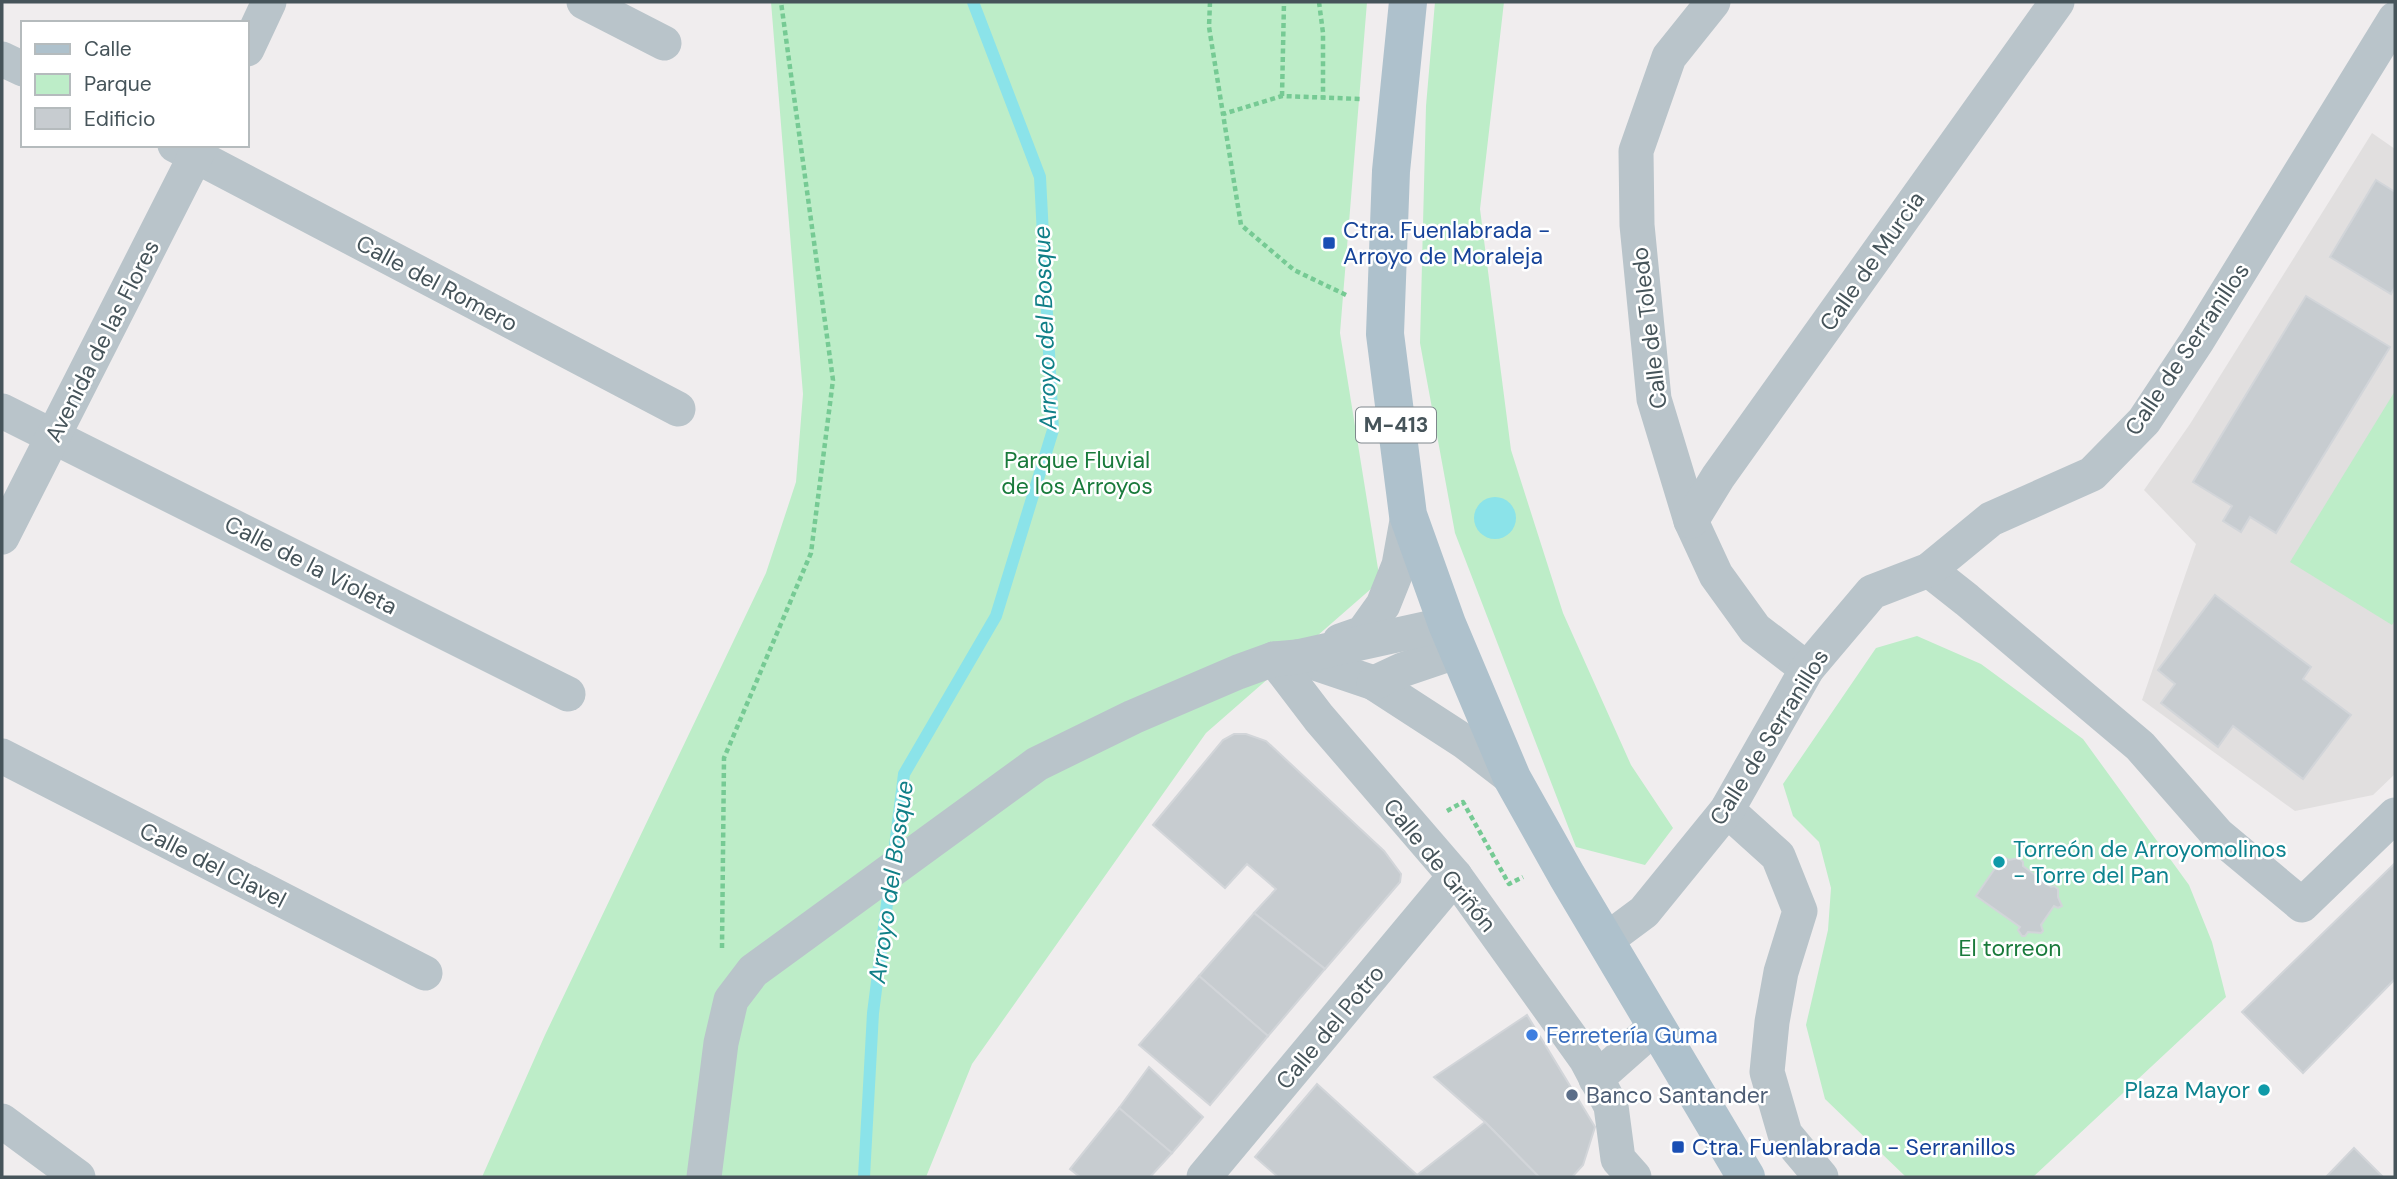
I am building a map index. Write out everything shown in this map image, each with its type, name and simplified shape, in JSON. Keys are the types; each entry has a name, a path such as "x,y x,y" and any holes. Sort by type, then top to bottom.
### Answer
{"main road":[{"name":"M-413","path":"1408,2 1391,171 1385,334 1408,515 1452,638 1512,778 1605,941 1746,1177"}],"street":[{"path":"248,47 269,2"},
{"path":"584,2 664,43"},
{"name":"Calle de Toledo","path":"1713,2 1669,57 1636,151 1637,225 1654,399 1691,521 1716,575 1755,629 1807,669"},
{"name":"Calle de Murcia","path":"1691,521 1718,477 2057,2"},
{"name":"Calle de Serranillos","path":"1605,941 1644,912 1727,810 1807,669 1872,592 1929,570 1991,519 2092,474 2144,421 2197,341 2395,19"},
{"path":"2,59 21,68"},
{"name":"Calle del Romero","path":"190,149 678,409"},
{"name":"Avenida de las Flores","path":"2,537 54,437 190,149"},
{"name":"Calle de la Violeta","path":"2,411 568,694"},
{"path":"704,1177 721,1043 732,1000 753,971 1037,764 1133,717 1238,672 1363,633 1383,606 1399,565 1408,515"},
{"path":"1929,570 2140,746 2218,835 2302,905 2395,816"},
{"path":"1285,658 1452,638"},
{"path":"1374,683 1402,670 1452,638"},
{"path":"1285,658 1374,683 1465,742 1512,778"},
{"name":"Calle de Griñón","path":"1285,658 1328,728 1455,876 1586,1059 1611,1106 1617,1171"},
{"name":"Calle del Clavel","path":"2,757 425,972"},
{"path":"1727,810 1778,856 1800,911 1781,972 1767,1072 1785,1134 1821,1177"},
{"name":"Calle del Potro","path":"1204,1177 1455,876"},
{"path":"1596,1079 1656,1026"},
{"path":"2,1121 78,1177"}],"path":[{"path":"722,948 724,758 811,553 833,380 781,2"},
{"path":"1210,2 1209,27 1241,225 1294,270 1346,295"},
{"path":"1282,96 1284,2"},
{"path":"1319,2 1323,33 1323,99"},
{"path":"1223,114 1282,96 1399,100"},
{"path":"1463,802 1509,884 1558,860"}],"shaded area":[{"path":"2372,133 2395,149 2395,774 2373,795 2295,811 2142,700 2196,544 2144,490 2190,424"}],"green space":[{"name":"Parque Fluvial de los Arroyos","path":"771,2 1367,2 1340,333 1380,581 1206,733 972,1064 926,1177 482,1177 545,1035 766,573 796,482 803,394"},
{"path":"1435,2 1504,2 1480,209 1511,450 1563,613 1631,765 1673,828 1645,865 1576,847 1455,533 1420,343 1426,106"},
{"path":"2395,391 2395,620 2392,625 2290,562"},
{"name":"El torreon","path":"1917,636 1981,664 2083,739 2189,885 2212,942 2226,997 2033,1177 1906,1177 1825,1099 1806,1025 1828,930 1831,888 1819,842 1793,816 1783,784 1876,648"}],"water":[{"path":"1495,497 1510,503 1516,518 1510,533 1495,539 1480,533 1474,518 1480,503"}],"building":[{"path":"2376,180 2395,192 2395,287 2391,294 2330,257"},
{"path":"2306,296 2390,347 2276,533 2250,517 2241,532 2223,521 2232,506 2193,482"},
{"path":"2215,595 2311,667 2303,679 2351,715 2303,779 2233,726 2218,747 2161,703 2175,684 2158,670"},
{"path":"1234,734 1246,734 1266,741 1384,851 1401,874 1400,882 1325,969 1254,913 1276,889 1247,864 1225,888 1153,825 1223,740"},
{"path":"1999,857 2009,860 2019,858 2023,866 2051,887 2058,889 2062,906 2054,906 2041,925 2041,933 2028,932 2022,936 2018,930 2020,927 1976,896 1998,864"},
{"path":"2395,863 2395,979 2303,1073 2242,1012"},
{"path":"1254,913 1325,969 1268,1036 1199,976"},
{"path":"1199,976 1268,1036 1210,1105 1139,1045"},
{"path":"1527,1015 1595,1127 1583,1165 1572,1177 1539,1177 1485,1122 1434,1077"},
{"path":"1149,1067 1203,1117 1172,1153 1119,1108"},
{"path":"1317,1084 1419,1177 1278,1177 1255,1157"},
{"path":"1119,1108 1172,1153 1150,1177 1080,1177 1070,1169"},
{"path":"1485,1122 1539,1177 1417,1175"},
{"path":"2354,1148 2383,1177 2326,1177"}],"waterway":[{"name":"Arroyo del Bosque","path":"893,862 904,774 996,616 1053,430 1040,177 973,2"},
{"name":"Arroyo del Bosque","path":"864,1177 873,1013 890,880"}],"place":[{"name":"Ctra. Fuenlabrada - Arroyo de Moraleja","path":"1329,243"},
{"name":"Torreón de Arroyomolinos - Torre del Pan","path":"1999,862"},
{"name":"Ferretería Guma","path":"1532,1035"},
{"name":"Plaza Mayor","path":"2264,1090"},
{"name":"Banco Santander","path":"1572,1095"},
{"name":"Ctra. Fuenlabrada - Serranillos","path":"1678,1147"}]}
